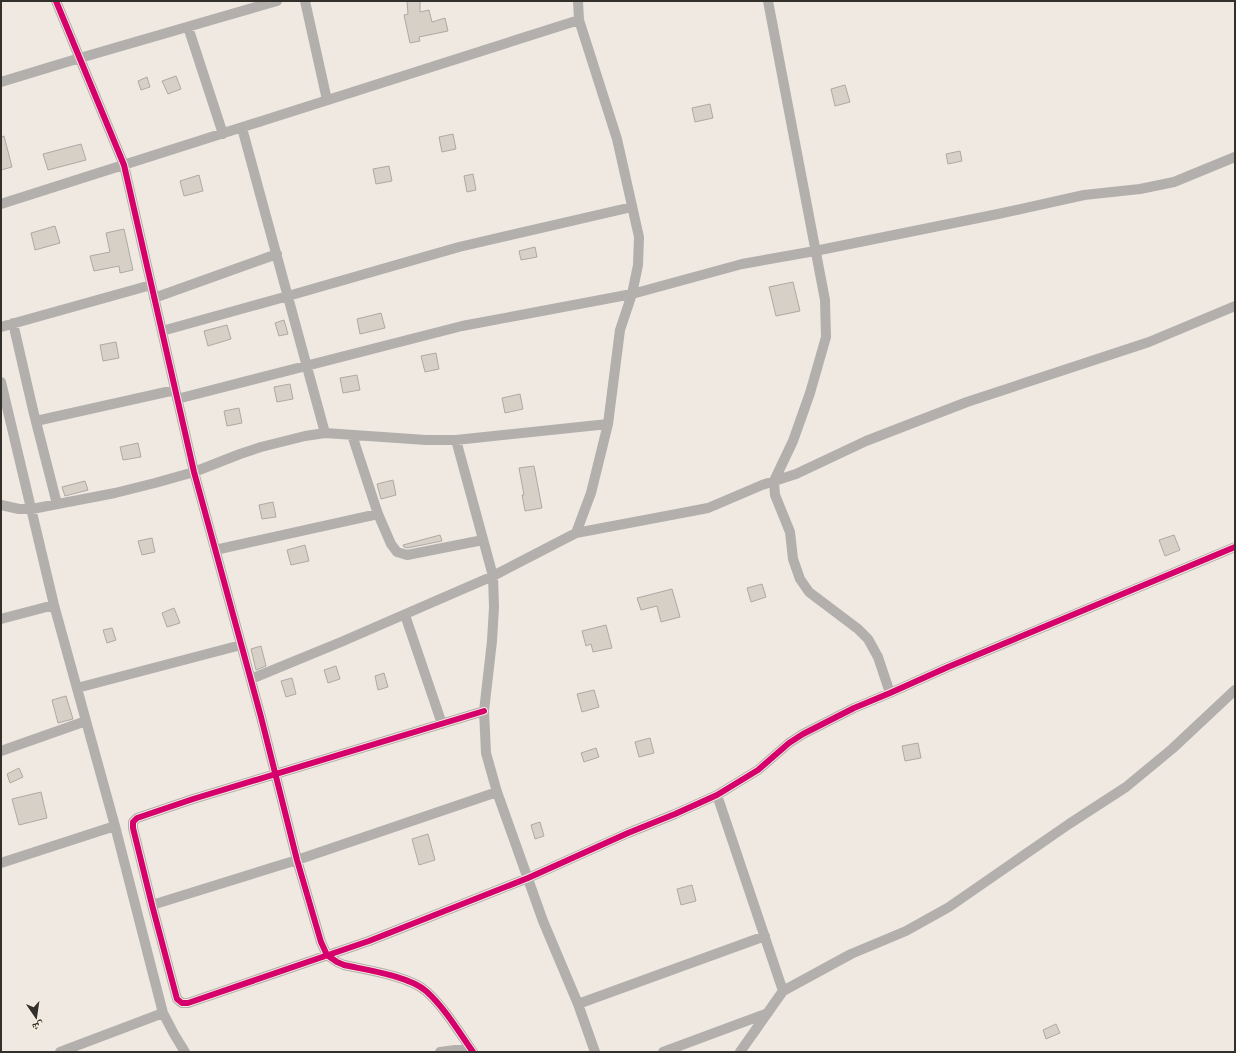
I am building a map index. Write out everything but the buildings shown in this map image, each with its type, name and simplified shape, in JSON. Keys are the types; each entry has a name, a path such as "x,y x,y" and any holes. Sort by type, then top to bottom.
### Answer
{"street":[{"path":"56,1 124,165 194,472 276,775 297,860 327,956 344,965 394,977 412,983 426,990 449,1018 471,1050"},
{"path":"1,82 277,1"},
{"path":"305,1 327,100"},
{"path":"576,532 591,493 608,424 620,330 632,294 638,266 639,237 616,139 579,20 578,1"},
{"path":"768,1 825,300 826,337 794,441 774,481 775,495 790,532 793,559 800,579 809,592 858,629 868,639 878,657 890,693"},
{"path":"1,204 579,20"},
{"path":"188,27 223,134"},
{"path":"242,128 325,433"},
{"path":"36,421 176,394 307,366 462,326 632,294 742,264 815,252 998,214 1084,194 1140,189 1174,182 1235,157"},
{"path":"162,331 458,247 632,207"},
{"path":"154,298 277,254"},
{"path":"1,327 151,285"},
{"path":"250,679 405,615 493,576 576,532 708,508 774,481 796,474 866,441 967,402 1149,342 1235,306"},
{"path":"14,323 36,421 58,504"},
{"path":"1,382 54,605 115,826 163,1013 185,1052"},
{"path":"1,505 19,509 32,509 115,493 194,472 261,447 305,436 325,433 426,440 456,440 608,424"},
{"path":"352,435 378,514 391,544 397,552 407,555 483,540"},
{"path":"456,440 493,576 494,607 492,641 484,711 486,753 497,792 548,935 578,1004 595,1052"},
{"path":"215,550 378,514"},
{"path":"484,711 193,799 137,818 133,822 133,828 177,999 182,1003 188,1003 327,956 425,920 528,878 717,795 758,770 789,743 803,734 854,708 1235,547"},
{"path":"1,618 54,605"},
{"path":"405,615 442,724"},
{"path":"77,688 241,645"},
{"path":"740,1052 783,991 850,954 906,931 949,907 1069,824 1126,787 1172,749 1235,690"},
{"path":"1,751 86,721"},
{"path":"152,905 297,860 497,792"},
{"path":"717,795 783,991"},
{"path":"1,863 115,826"},
{"path":"578,1004 765,936"},
{"path":"60,1052 163,1013"},
{"path":"663,1052 768,1013"},
{"path":"440,1052 471,1050"}],"cycle path":[{"path":"56,1 124,165 194,472 261,717 297,860 321,942 327,955 337,962 344,965 376,971 409,981 426,991 445,1012 473,1052"},
{"path":"484,711 193,799 137,818 133,822 133,828 177,999 182,1003 188,1003 369,941 528,878 717,795 758,770 789,743 803,734 854,708 1235,547"}]}
